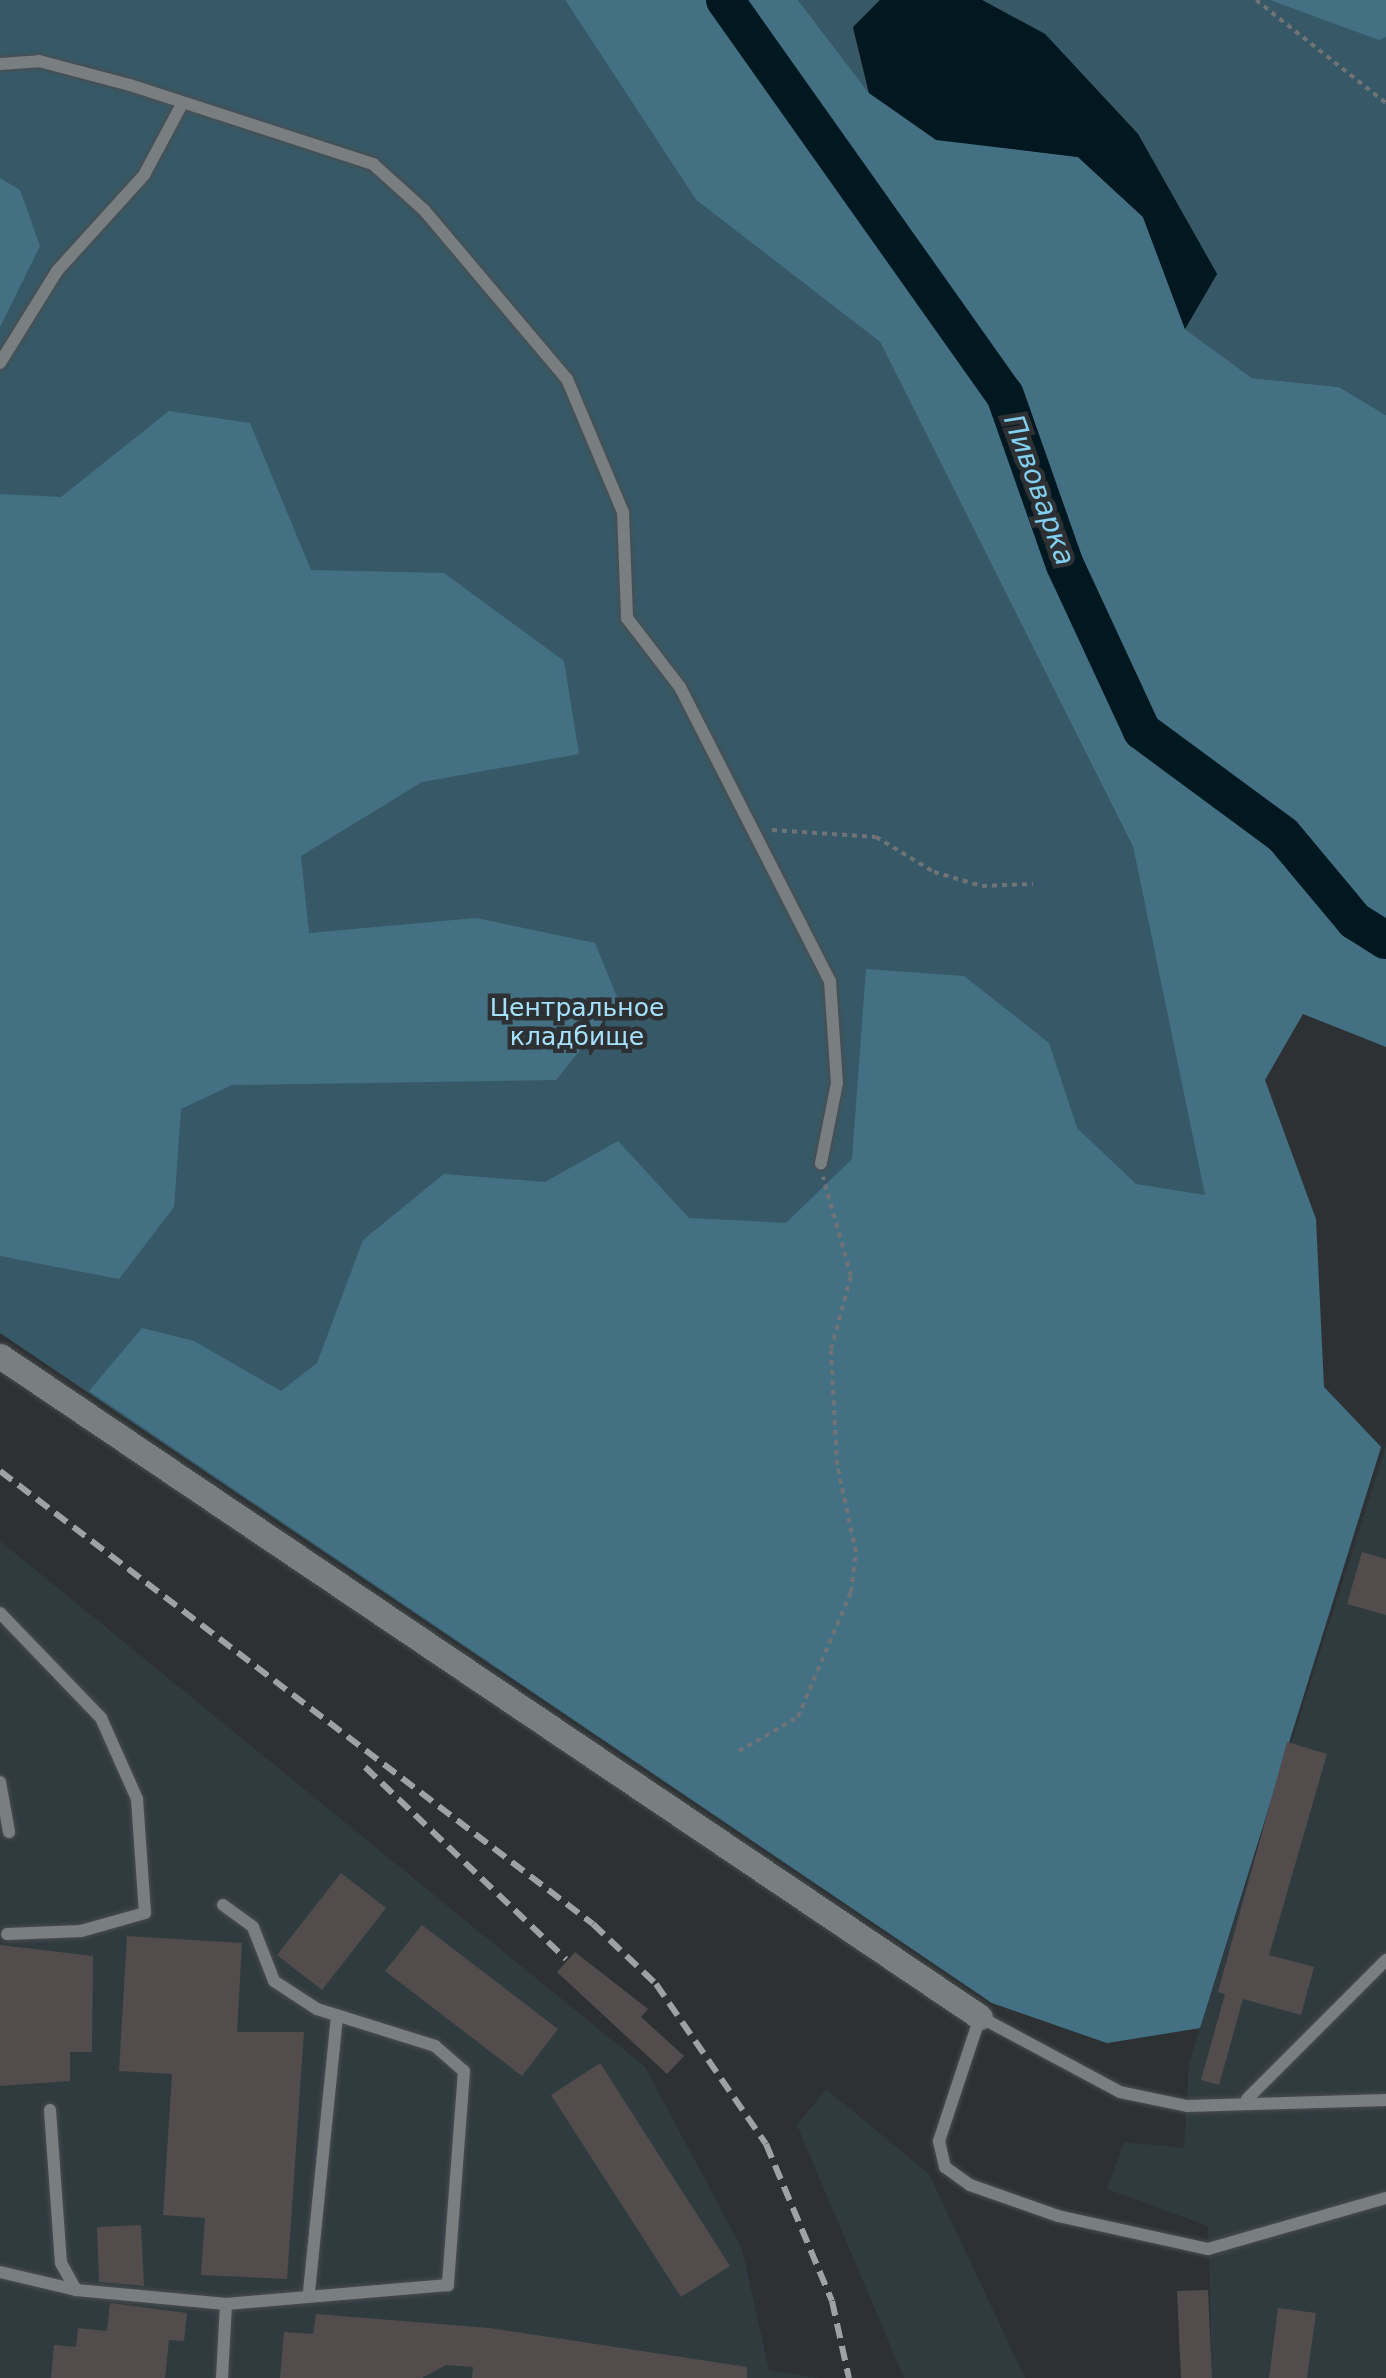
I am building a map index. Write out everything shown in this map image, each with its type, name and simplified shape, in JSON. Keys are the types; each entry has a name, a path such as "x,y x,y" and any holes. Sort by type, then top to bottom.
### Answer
{"street":[{"path":"0,1356 980,2016"}],"lane":[{"path":"0,64 39,61 373,164 424,210 567,379 623,512 627,618 680,687 758,830 830,981 838,1017 837,1083 821,1163"},
{"path":"0,363 56,271 144,175 181,106"},
{"path":"0,1612 101,1718 137,1799 145,1914 81,1931 7,1934"},
{"path":"0,1782 9,1832"},
{"path":"0,2272 76,2290 226,2304 309,2292 448,2285 464,2071 435,2046 337,2015 274,1981 253,1927 223,1905"},
{"path":"1247,2099 1386,1960"},
{"path":"309,2292 337,2015"},
{"path":"1386,2100 1247,2099 1186,2106 1120,2092 980,2016 939,2141 945,2167 970,2185 1058,2216 1208,2249 1255,2228 1386,2198"},
{"path":"50,2110 61,2263 76,2290"},
{"path":"222,2378 226,2304"}],"path":[{"path":"1256,0 1386,104"},
{"path":"758,830 876,836 934,872 982,886 1034,884"},
{"path":"740,1751 798,1717 851,1592 856,1552 837,1466 831,1367 851,1276 821,1163"}],"shaded area":[{"path":"880,0 982,0 1045,34 1138,134 1217,274 1185,329 1143,217 1078,157 936,140 869,93 853,27"},
{"path":"1386,1446 1386,2378 1212,2378 1208,2226 1107,2189 1124,2142 1184,2148 1189,2063"},
{"path":"0,1541 645,2067 742,2249 769,2370 819,2378 0,2378"},
{"path":"826,2089 929,2174 1025,2378 904,2378 797,2125"}],"green space":[{"name":"Центральное кладбище","path":"0,0 565,0 696,200 880,342 1133,847 1224,1282 1381,1447 1200,2028 1107,2043 992,2003 0,1333"},
{"path":"565,0 798,0 869,93 936,139 1078,157 1143,217 1185,329 1252,378 1339,387 1386,415 1386,1047 1303,1014 1265,1080 1316,1219 1324,1387 1381,1447 1200,2028 1107,2043 992,2003 89,1391 142,1328 194,1341 281,1391 317,1363 363,1240 444,1174 545,1182 618,1141 689,1218 786,1223 852,1159 866,969 964,976 1049,1043 1077,1128 1136,1184 1205,1195 1133,847 880,342 696,200"},
{"path":"798,0 880,0 853,28 869,93"},
{"path":"982,0 1270,0 1386,37 1386,415 1339,387 1252,378 1185,329 1217,274 1138,134 1045,34"},
{"path":"1270,0 1386,0 1386,37 1379,40"},
{"path":"0,178 20,190 40,246 0,327"},
{"path":"169,411 250,423 311,570 444,573 564,661 579,754 422,782 301,856 309,933 476,918 595,943 619,1002 556,1080 232,1085 181,1109 174,1207 119,1279 0,1256 0,494 61,497"}],"building":[{"path":"1362,1552 1386,1559 1386,1615 1347,1604"},
{"path":"1287,1742 1327,1754 1269,1955 1314,1967 1301,2015 1243,1999 1219,2085 1201,2080 1225,1994 1218,1992"},
{"path":"341,1873 386,1908 322,1990 277,1955"},
{"path":"422,1925 558,2029 522,2076 385,1971"},
{"path":"127,1936 242,1943 237,2032 304,2032 287,2279 201,2275 205,2218 163,2215 172,2074 119,2071"},
{"path":"0,1945 93,1956 92,2052 70,2052 70,2081 0,2086"},
{"path":"575,1952 648,2009 641,2017 684,2056 667,2074 557,1972"},
{"path":"600,2063 730,2266 681,2297 551,2095"},
{"path":"141,2225 144,2286 99,2282 97,2227"},
{"path":"1208,2290 1212,2378 1181,2378 1177,2291"},
{"path":"110,2303 187,2313 184,2341 169,2340 165,2378 51,2378 54,2345 76,2347 78,2328 107,2331"},
{"path":"1278,2308 1316,2313 1307,2378 1269,2378"},
{"path":"316,2314 489,2328 747,2367 747,2378 472,2378 473,2367 446,2365 422,2378 280,2378 284,2332 313,2334"}],"waterway":[{"name":"Пивоварка","path":"725,0 1005,395 1065,565 1142,731 1283,835 1355,921 1386,940"}],"railway":[{"path":"0,1471 593,1924 656,1984 766,2144 832,2301 849,2378"},
{"path":"365,1767 566,1959"}]}
